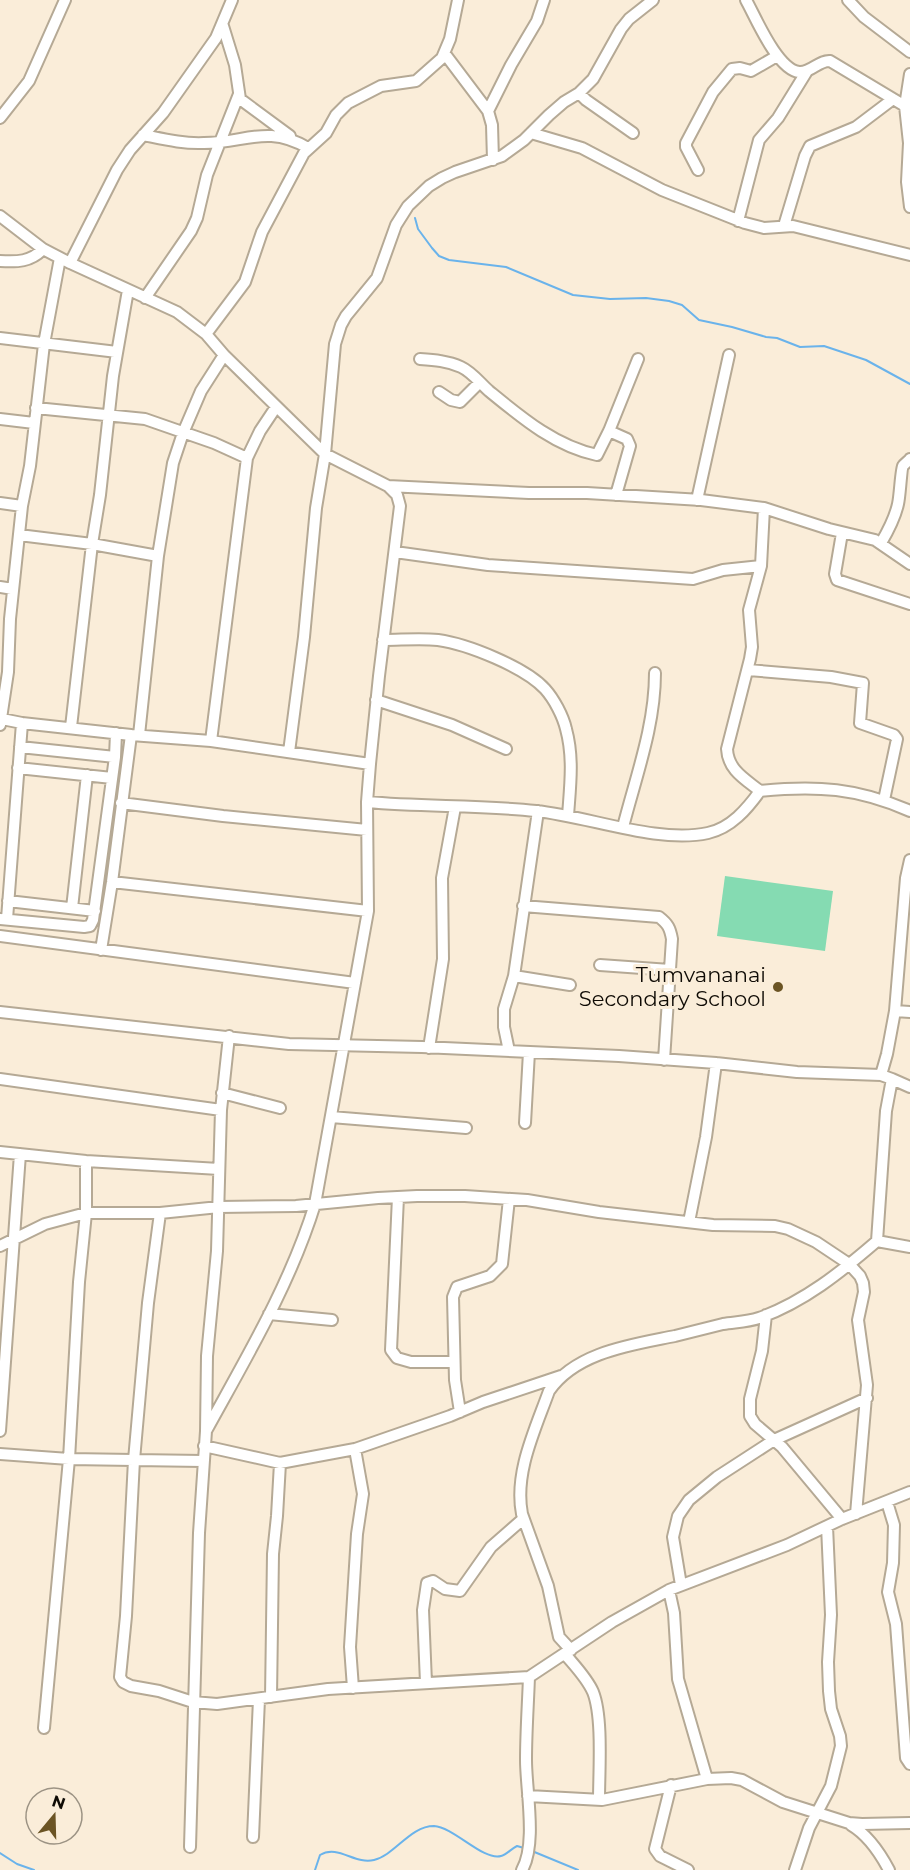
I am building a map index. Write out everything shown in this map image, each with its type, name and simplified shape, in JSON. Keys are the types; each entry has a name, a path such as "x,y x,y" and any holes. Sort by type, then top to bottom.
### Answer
{"street":[{"path":"0,118 29,81 65,0"},
{"path":"232,0 223,26 163,113 117,170 65,261 44,344 30,466 22,506 4,671 1,722 212,741 370,764"},
{"path":"206,334 244,282 262,232 308,148 326,133 336,116 348,103 381,86 416,81 444,54 450,39 458,0"},
{"path":"488,111 537,21 544,0"},
{"path":"289,752 338,332 346,316 377,278 400,216 417,197 442,178 493,159 512,149 593,79 621,28 634,14 653,0"},
{"path":"746,0 777,56 792,69 799,72 807,71 824,61 830,61 907,109"},
{"path":"848,0 864,17 910,52"},
{"path":"223,26 235,65 239,94 243,102 308,148"},
{"path":"444,54 488,111 492,125 493,159"},
{"path":"698,170 686,143 713,92 732,69 752,71 777,56"},
{"path":"738,221 759,140 778,118 807,71"},
{"path":"910,74 907,109 909,143 907,182 910,207"},
{"path":"579,93 585,100 633,134"},
{"path":"145,298 191,231 197,218 207,175 239,94"},
{"path":"784,226 810,146 856,127 893,99"},
{"path":"531,133 582,148 662,189 738,221 764,228 793,226 910,255"},
{"path":"143,135 204,143 255,136 284,136 296,140"},
{"path":"0,216 43,249 65,261 177,312 206,334 224,355 325,454 388,486 397,495 400,506 370,764 367,802 368,911 315,1204 306,1236 253,1348 206,1431"},
{"path":"0,261 25,261 37,256 43,249"},
{"path":"70,727 117,352 128,290"},
{"path":"0,338 117,352"},
{"path":"101,950 121,803 135,735 168,485 183,433 201,391 224,355"},
{"path":"697,500 729,355"},
{"path":"420,359 438,360 461,367 511,410 547,435 574,448 599,455 638,359"},
{"path":"439,392 451,400 460,402 479,383"},
{"path":"212,741 248,458 253,443 276,407"},
{"path":"36,408 145,419 248,458"},
{"path":"0,419 34,423"},
{"path":"609,431 627,439 630,446 616,495"},
{"path":"881,543 891,525 898,504 903,465 910,459"},
{"path":"388,486 616,495 697,500 764,508 881,543 910,564"},
{"path":"0,503 22,506"},
{"path":"764,508 761,566 749,610 752,647 728,743 727,756 734,770 759,791 833,789 852,791 884,800 910,811"},
{"path":"842,533 835,574 837,580 910,604"},
{"path":"19,535 158,555"},
{"path":"395,552 488,566 686,579 700,578 723,570 761,566"},
{"path":"0,587 13,589"},
{"path":"383,640 428,639 455,644 493,656 540,685 550,695 568,736 571,774 567,816"},
{"path":"748,670 831,677 862,684 860,723 894,735 897,739 884,800"},
{"path":"623,827 649,736 655,673"},
{"path":"376,700 452,725 506,749"},
{"path":"22,723 8,901 3,919 90,926 95,911 115,757 116,733"},
{"path":"20,747 115,757"},
{"path":"18,768 112,778"},
{"path":"72,908 87,776"},
{"path":"367,802 538,811 668,834 708,833 736,819 752,803 759,791"},
{"path":"121,803 367,830"},
{"path":"429,1047 443,959 442,878 455,807"},
{"path":"509,1051 503,1020 504,1009 514,976 538,811"},
{"path":"204,1446 280,1463 355,1449 561,1376 616,1348 766,1315 808,1295 877,1241 886,1111 887,1054 895,1011 905,888 910,860"},
{"path":"112,882 368,911"},
{"path":"8,901 95,911"},
{"path":"523,906 659,917 670,927 672,939 664,1060"},
{"path":"0,936 355,983"},
{"path":"600,965 670,970"},
{"path":"514,976 570,985"},
{"path":"895,1011 910,1012"},
{"path":"0,1012 289,1044 429,1047 716,1063 797,1072 886,1077 910,1087"},
{"path":"190,1847 193,1702 206,1431 207,1356 219,1207 220,1110 229,1036"},
{"path":"525,1123 529,1052"},
{"path":"689,1222 706,1137 716,1063"},
{"path":"0,1079 220,1110"},
{"path":"222,1093 280,1108"},
{"path":"331,1117 466,1128"},
{"path":"0,1152 86,1161 219,1168"},
{"path":"0,1431 7,1360 20,1154"},
{"path":"44,1728 69,1459 79,1282 86,1213 86,1161"},
{"path":"398,1197 391,1350 397,1358 411,1362 454,1362"},
{"path":"0,1246 51,1222 86,1213 160,1213 219,1207 315,1204 398,1197 509,1199 689,1222 733,1226 775,1226 788,1229 816,1242 849,1264 860,1276 864,1292 858,1316 867,1377 867,1398 856,1514"},
{"path":"460,1412 454,1362 453,1293 460,1286 490,1276 502,1264 509,1199"},
{"path":"160,1213 148,1303 134,1460 126,1616 120,1677 128,1684 193,1702 217,1704 328,1689 529,1677 612,1622 669,1590 787,1545 842,1519 910,1492"},
{"path":"877,1241 910,1247"},
{"path":"269,1314 332,1320"},
{"path":"766,1315 762,1351 749,1411 752,1420 774,1440 842,1519"},
{"path":"561,1376 549,1392 524,1466 519,1494 524,1519 548,1586 558,1634 595,1697 599,1734 600,1800"},
{"path":"681,1585 673,1537 678,1516 689,1500 710,1482 774,1440 867,1398"},
{"path":"353,1688 350,1647 357,1534 363,1494 355,1449"},
{"path":"0,1454 69,1459 203,1461"},
{"path":"271,1698 273,1554 280,1463"},
{"path":"886,1502 894,1525 893,1563 888,1592 896,1624 906,1758 910,1764"},
{"path":"426,1683 423,1610 427,1583 433,1581 451,1591 460,1591 491,1547 524,1519"},
{"path":"795,1870 816,1813 831,1786 841,1746 829,1691 831,1615 827,1526"},
{"path":"669,1590 674,1613 678,1679 707,1779"},
{"path":"522,1870 527,1862 529,1838 526,1762 529,1677"},
{"path":"253,1837 259,1699"},
{"path":"528,1796 600,1800 707,1779 737,1778 783,1803 849,1823 910,1823"},
{"path":"672,1785 655,1849 660,1856 688,1870"},
{"path":"849,1823 862,1833 882,1856 889,1870"}],"green space":[{"path":"725,876 833,891 825,951 717,936"}],"waterway":[{"path":"415,218 418,229 432,248 439,256 449,260 506,267 573,295 669,301 682,305 699,320 777,338 800,347 824,346 866,360 910,384"},
{"path":"315,1870 320,1855 327,1852 340,1853 360,1860 374,1860 389,1853 417,1831 434,1826 494,1856 503,1855 517,1846 524,1848"},
{"path":"532,1851 578,1870"},
{"path":"0,1853 17,1864 34,1870"}],"place":[{"name":"Tumvananai Secondary School","path":"778,987"}]}
